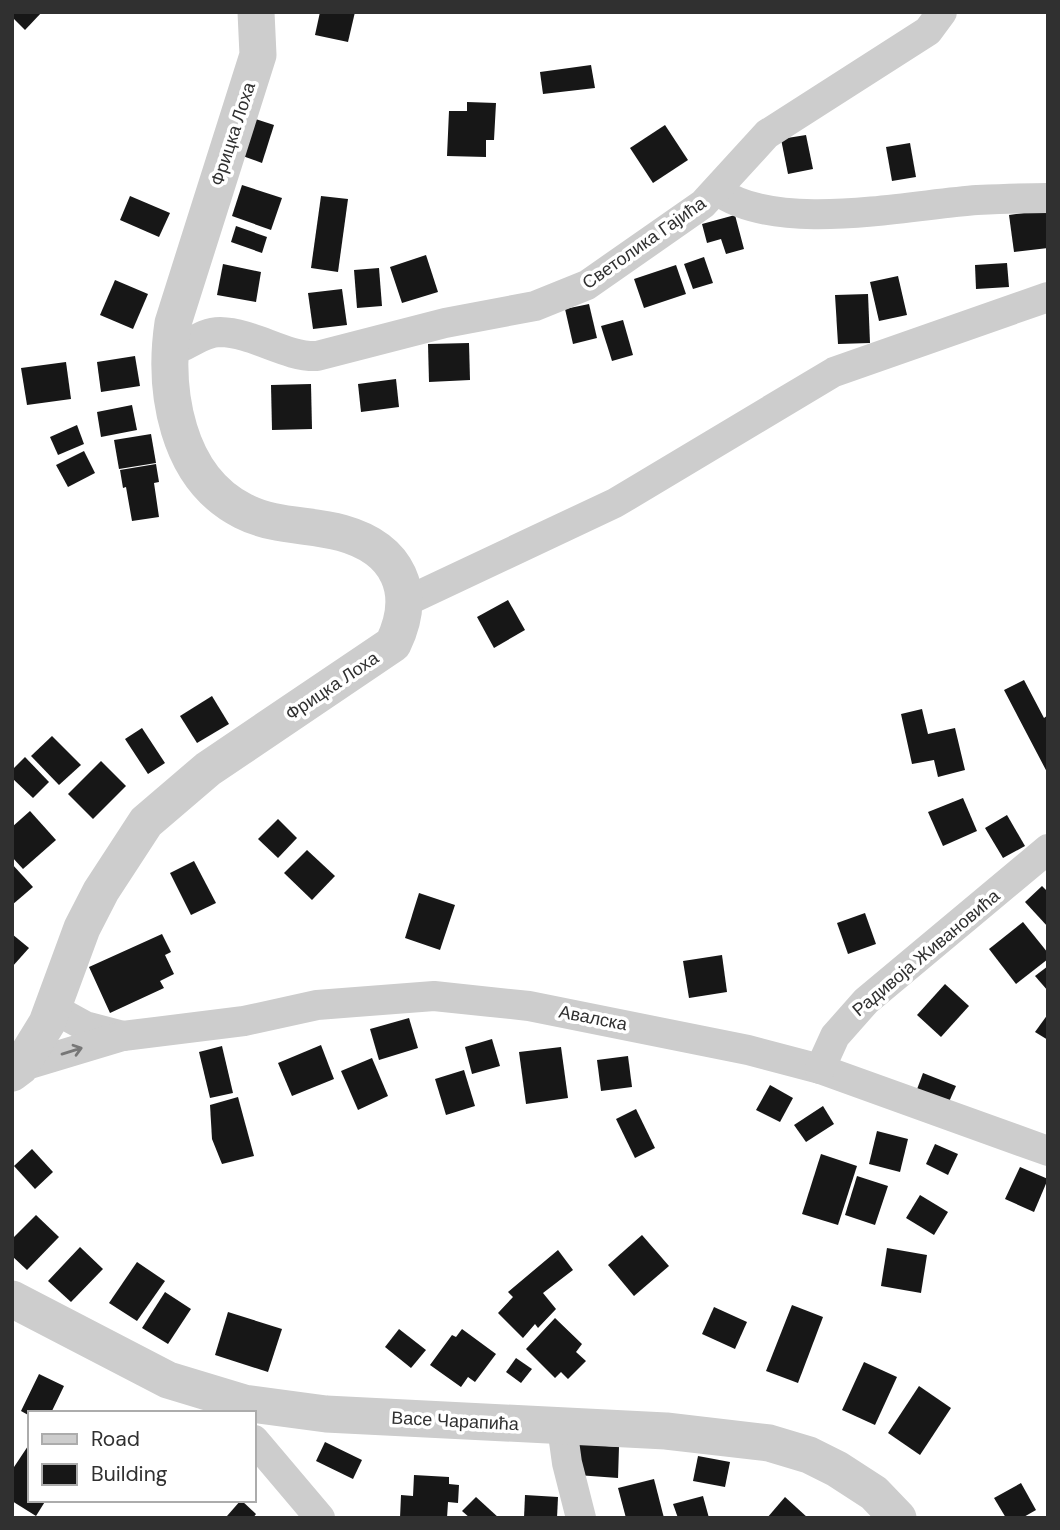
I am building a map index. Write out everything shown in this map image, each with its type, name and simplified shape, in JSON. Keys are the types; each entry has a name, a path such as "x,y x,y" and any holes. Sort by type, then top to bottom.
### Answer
{"street":[{"name":"Фрицка Лоха","path":"54,1009 82,928 117,864 146,822 208,769 393,644 402,625 407,601 397,571 382,554 363,541 341,533 263,520 225,500 210,486 190,457 175,416 169,351 181,296 258,55 256,12"},
{"name":"Светолика Гајића","path":"169,351 202,335 219,332 260,340 300,355 317,356 445,323 542,304 587,285 650,243 718,191 767,134 928,31 942,12"},
{"path":"718,191 746,205 838,214 904,211 976,200 1048,198"},
{"path":"407,601 615,503 834,372 1048,298"},
{"name":"Радивоја Живановића","path":"820,1069 835,1036 866,1002 1048,849"},
{"name":"Авалска","path":"16,1070 123,1036 244,1021 317,1005 433,996 529,1006 748,1050 820,1069 1048,1151"},
{"name":"Авалска","path":"16,1070 54,1009 85,1026 123,1036"},
{"name":"Васе Чарапића","path":"12,1299 168,1380 245,1408 326,1415 725,1436 788,1447 809,1455 858,1482 898,1518"},
{"path":"562,1427 567,1463 581,1518"},
{"path":"256,1442 320,1518"}],"building":[{"path":"12,12 42,12 25,30 12,17"},
{"path":"320,12 355,12 348,42 315,35"},
{"path":"591,65 595,88 543,94 540,72"},
{"path":"467,102 496,103 494,140 486,140 486,157 447,156 449,111 467,111"},
{"path":"249,117 274,125 262,163 237,154"},
{"path":"665,125 688,160 653,183 630,148"},
{"path":"806,135 813,169 788,174 781,139"},
{"path":"910,143 916,177 892,181 886,147"},
{"path":"242,185 282,198 271,230 232,216"},
{"path":"130,196 170,213 159,237 120,220"},
{"path":"321,196 348,199 338,272 311,268"},
{"path":"1048,210 1048,248 1014,252 1009,215"},
{"path":"735,215 744,249 726,254 721,239 707,243 702,224"},
{"path":"236,226 267,237 262,253 231,242"},
{"path":"426,255 438,292 402,303 390,267"},
{"path":"704,257 713,283 693,289 684,264"},
{"path":"1007,263 1009,287 976,289 975,265"},
{"path":"223,264 261,272 256,302 217,295"},
{"path":"676,265 686,294 644,308 634,279"},
{"path":"379,268 382,306 357,308 354,270"},
{"path":"898,276 907,315 879,321 870,282"},
{"path":"115,280 148,294 133,329 100,315"},
{"path":"342,289 347,325 313,329 308,293"},
{"path":"868,294 870,343 838,344 835,295"},
{"path":"589,304 597,338 573,344 565,309"},
{"path":"623,320 633,355 612,361 601,326"},
{"path":"469,343 470,380 429,382 428,344"},
{"path":"135,356 140,386 101,392 97,362"},
{"path":"66,362 71,399 27,405 21,368"},
{"path":"396,379 399,407 361,412 358,384"},
{"path":"311,384 312,429 272,430 271,385"},
{"path":"132,405 137,430 101,437 97,412"},
{"path":"77,425 84,444 58,455 50,437"},
{"path":"151,434 156,463 119,469 114,440"},
{"path":"84,451 95,473 68,487 56,465"},
{"path":"156,464 159,482 154,483 159,517 132,521 120,470"},
{"path":"508,600 525,630 494,648 477,617"},
{"path":"1024,680 1044,718 1048,715 1048,774 1004,690"},
{"path":"212,696 229,724 197,743 180,716"},
{"path":"922,709 928,734 955,728 965,770 938,777 934,760 912,764 901,714"},
{"path":"142,728 165,763 148,774 125,739"},
{"path":"52,736 81,765 59,785 31,756"},
{"path":"25,757 49,782 33,798 12,778 12,770"},
{"path":"101,761 126,786 93,819 68,794"},
{"path":"963,798 977,831 943,846 928,812"},
{"path":"30,811 56,840 23,869 12,857 12,827"},
{"path":"1007,815 1025,846 1003,858 985,828"},
{"path":"278,819 297,838 278,858 258,839"},
{"path":"307,850 335,876 312,900 284,873"},
{"path":"194,861 216,903 191,915 170,873"},
{"path":"12,864 33,887 12,905"},
{"path":"1042,886 1048,892 1048,927 1025,902"},
{"path":"419,893 455,905 440,950 405,938"},
{"path":"865,913 876,944 848,954 837,923"},
{"path":"1023,922 1048,953 1048,959 1016,984 989,949"},
{"path":"12,934 29,948 12,967"},
{"path":"162,934 171,952 165,955 174,974 160,981 164,988 110,1013 89,967"},
{"path":"722,955 727,992 689,998 683,961"},
{"path":"1048,966 1048,991 1035,976"},
{"path":"945,984 969,1006 941,1037 917,1015"},
{"path":"1048,1014 1048,1040 1035,1032"},
{"path":"409,1018 418,1048 379,1060 370,1029"},
{"path":"492,1039 500,1066 472,1074 465,1047"},
{"path":"321,1045 334,1079 292,1096 278,1063"},
{"path":"222,1046 233,1093 210,1098 199,1052"},
{"path":"561,1047 568,1098 526,1104 519,1052"},
{"path":"628,1056 632,1087 601,1091 597,1060"},
{"path":"372,1058 388,1096 358,1110 341,1071"},
{"path":"464,1070 475,1106 446,1115 435,1079"},
{"path":"923,1073 956,1086 948,1104 916,1092"},
{"path":"770,1085 793,1098 780,1122 756,1110"},
{"path":"238,1097 254,1156 222,1164 212,1139 210,1105"},
{"path":"823,1106 834,1124 806,1142 794,1125"},
{"path":"636,1109 655,1148 635,1158 616,1119"},
{"path":"877,1131 908,1139 900,1172 869,1164"},
{"path":"935,1144 958,1154 948,1175 926,1164"},
{"path":"32,1149 53,1172 35,1189 14,1166"},
{"path":"821,1154 857,1166 838,1225 802,1214"},
{"path":"1020,1167 1048,1179 1034,1212 1005,1199"},
{"path":"857,1176 888,1186 875,1225 845,1215"},
{"path":"920,1195 948,1212 934,1235 906,1218"},
{"path":"36,1215 59,1237 27,1270 12,1256 12,1239"},
{"path":"642,1235 669,1266 634,1296 608,1265"},
{"path":"80,1247 103,1269 71,1302 48,1281"},
{"path":"887,1248 927,1255 921,1293 881,1286"},
{"path":"558,1250 573,1270 543,1293 556,1309 538,1328 535,1324 523,1338 498,1313 513,1297 508,1292"},
{"path":"137,1262 165,1281 137,1321 109,1303"},
{"path":"165,1292 191,1309 168,1344 142,1328"},
{"path":"792,1305 823,1317 798,1383 766,1371"},
{"path":"714,1307 747,1322 735,1349 702,1334"},
{"path":"228,1312 282,1329 268,1372 215,1355"},
{"path":"555,1318 582,1344 576,1352 586,1361 568,1379 561,1372 555,1378 526,1349"},
{"path":"399,1329 426,1350 411,1368 385,1347"},
{"path":"462,1329 496,1354 475,1382 468,1377 461,1387 430,1365 452,1335 456,1337"},
{"path":"516,1358 532,1369 521,1383 506,1372"},
{"path":"864,1362 897,1377 875,1425 842,1410"},
{"path":"39,1374 64,1386 52,1411 28,1411 28,1415 21,1411"},
{"path":"919,1386 951,1408 920,1455 888,1433"},
{"path":"325,1442 362,1460 353,1479 316,1461"},
{"path":"579,1444 619,1447 618,1478 577,1475"},
{"path":"28,1446 28,1502 45,1502 36,1516 12,1501 12,1470"},
{"path":"698,1456 730,1462 725,1487 693,1481"},
{"path":"414,1475 449,1477 449,1484 459,1485 458,1503 448,1502 447,1518 400,1518 401,1495 413,1496"},
{"path":"654,1479 664,1518 626,1518 618,1488"},
{"path":"1021,1483 1036,1510 1022,1518 1006,1518 994,1498"},
{"path":"525,1495 558,1497 557,1518 524,1518"},
{"path":"703,1496 709,1518 678,1518 673,1504"},
{"path":"476,1497 499,1518 470,1518 462,1511"},
{"path":"785,1497 808,1518 767,1518"},
{"path":"239,1502 243,1502 256,1514 253,1518 227,1516"}]}
